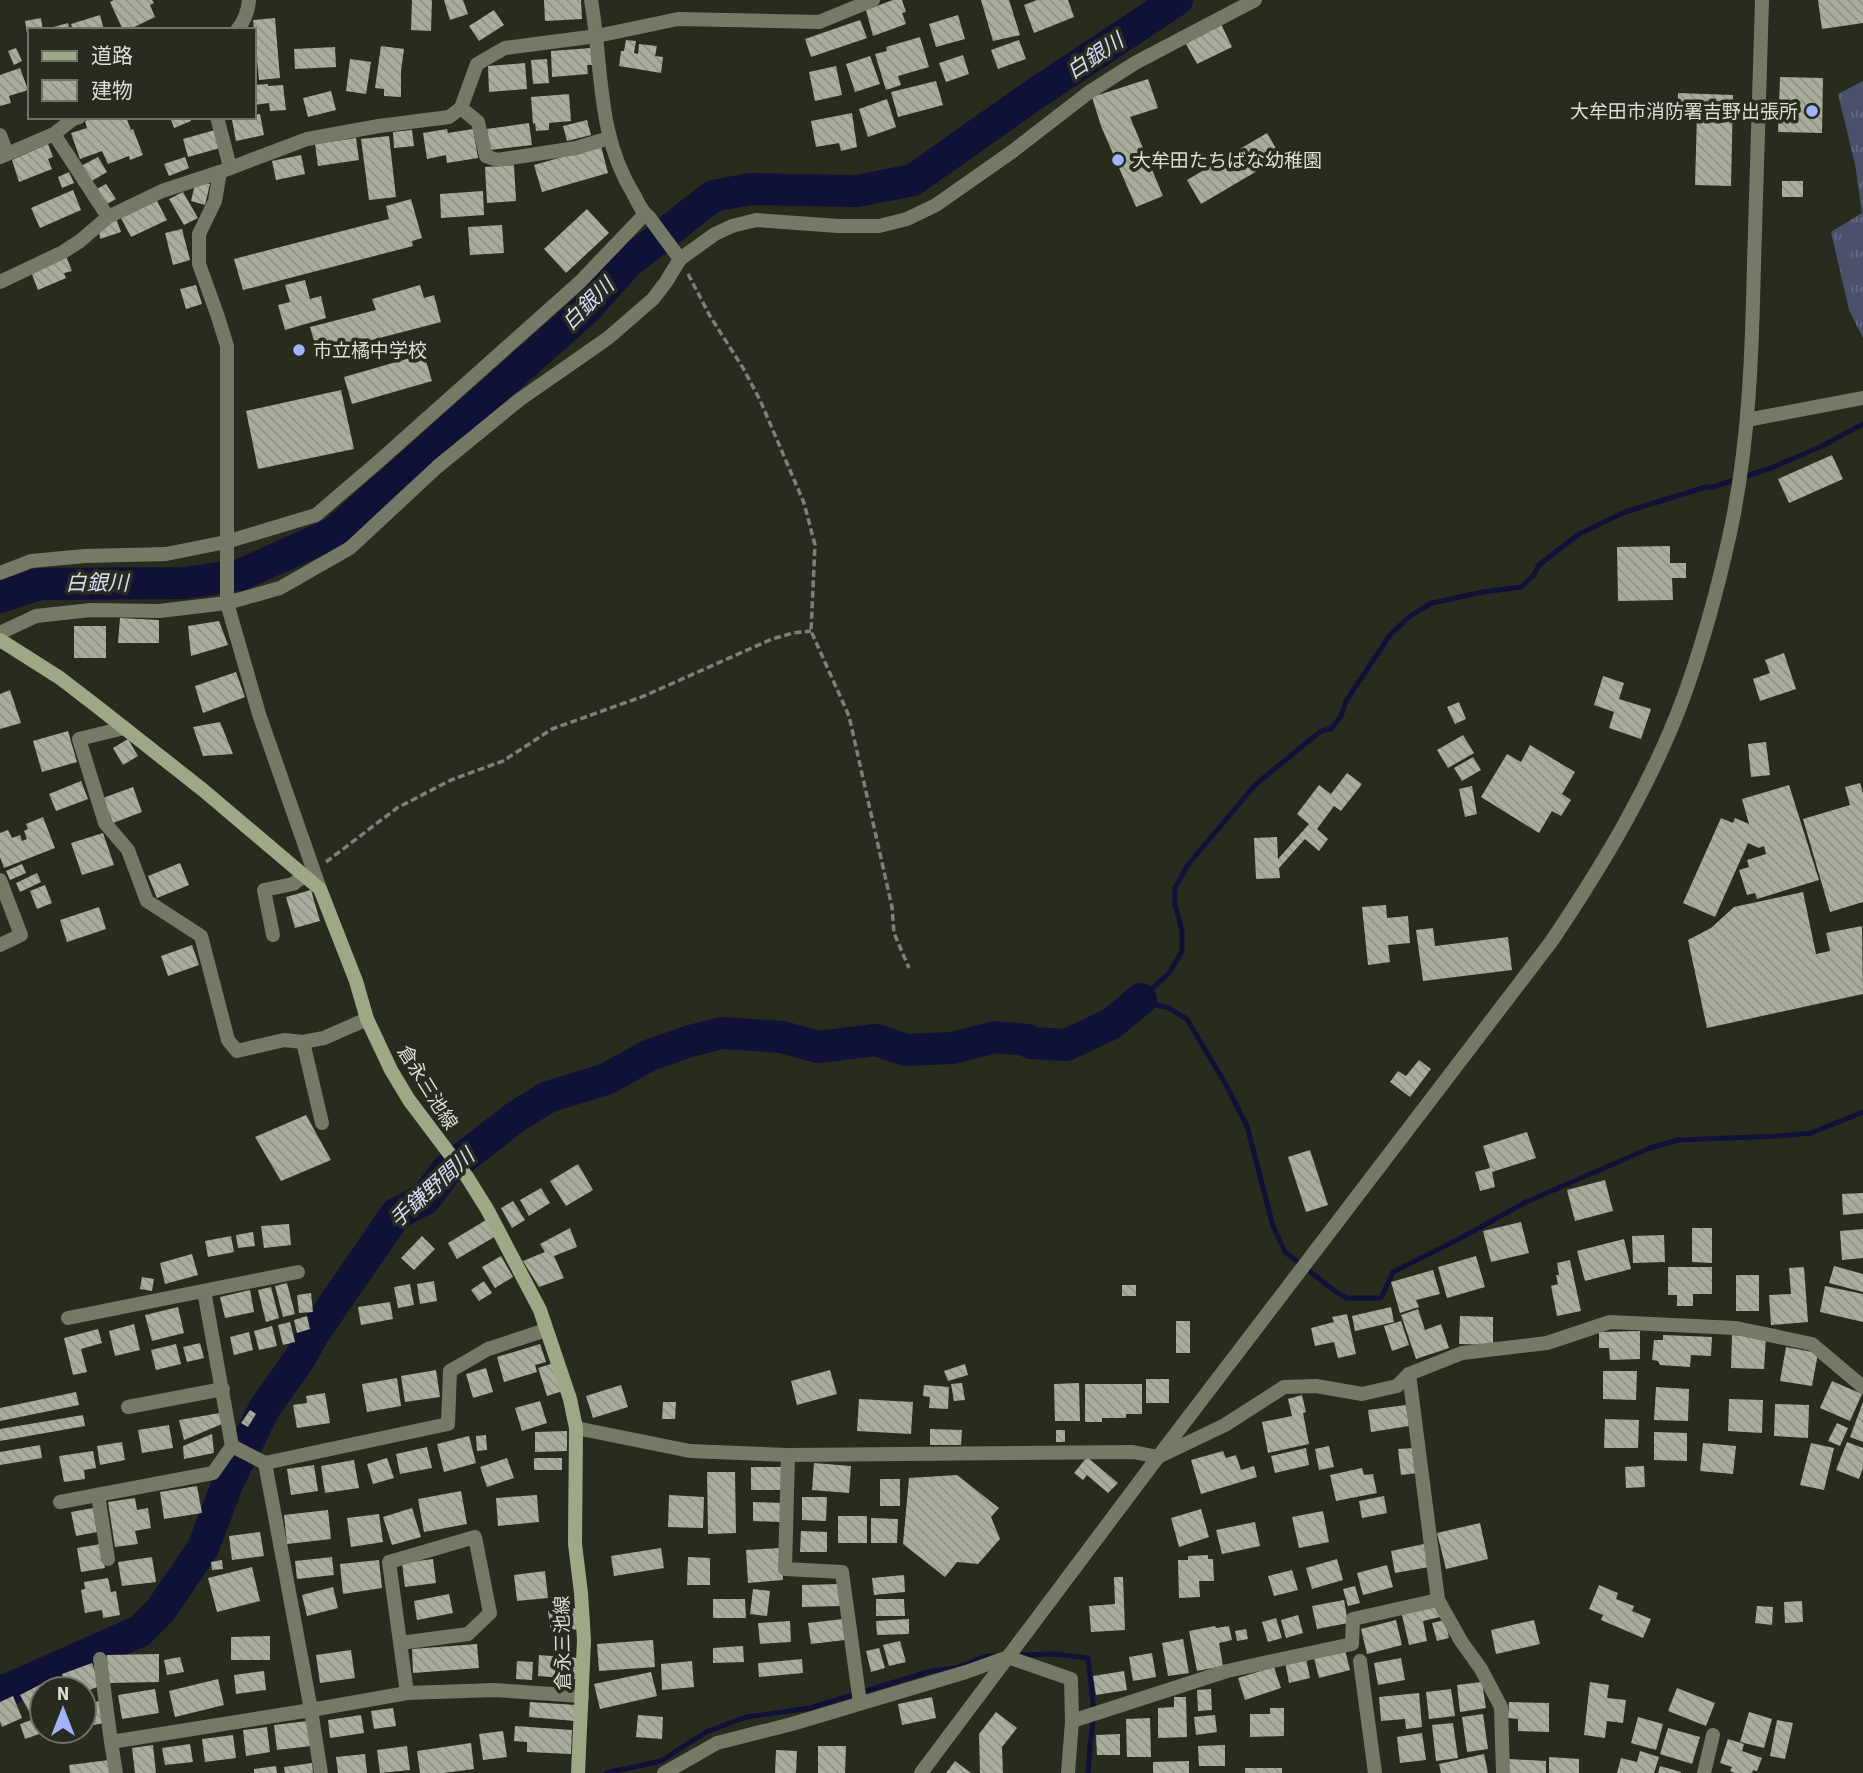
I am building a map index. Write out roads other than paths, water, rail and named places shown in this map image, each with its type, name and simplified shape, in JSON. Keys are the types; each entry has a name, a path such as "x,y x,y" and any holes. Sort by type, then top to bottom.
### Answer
{"main road":[{"name":"倉永三池線","path":"0,640 60,678 309,874 320,889 356,981 367,1019 391,1070 409,1100 467,1177 487,1209 540,1310 570,1399 576,1428 575,1544 584,1640 579,1773"}],"street":[{"path":"239,28 249,0"},
{"path":"591,0 603,110 609,138 627,185 676,254"},
{"path":"0,282 63,252 108,217 162,191 307,139 449,117 461,108 477,64 505,48 597,36 678,19 819,22 873,0"},
{"path":"0,633 36,616 91,610 159,611 227,603 281,588 350,548 438,467 519,400 608,338 653,299 666,282 676,254 732,226 756,220 879,226 907,219 936,205 1013,151 1088,93 1135,63 1230,6 1255,0"},
{"path":"921,1773 1551,942 1589,886 1660,752 1684,697 1706,627 1731,531 1747,420 1762,0"},
{"path":"461,108 478,122 486,156 497,160 576,148 609,138"},
{"path":"0,135 4,155 54,134 73,119"},
{"path":"217,119 225,169 215,201 199,234 199,264 226,346 227,603 309,874 293,884 264,890 272,935"},
{"path":"54,134 108,217"},
{"path":"0,573 32,561 85,556 166,554 226,542 316,516 580,282 647,215"},
{"path":"1747,420 1863,398"},
{"path":"124,728 79,739 105,823 128,850 147,901 201,936 228,1040 237,1051 284,1040 303,1042 324,1038 367,1019"},
{"path":"0,880 21,935 0,945"},
{"path":"303,1042 322,1123"},
{"path":"68,1318 298,1272"},
{"path":"60,1502 213,1474 232,1446 204,1291"},
{"path":"576,1428 690,1451 788,1455 1133,1452 1158,1457 1225,1425 1284,1387 1316,1386 1362,1394 1397,1386 1409,1374 1462,1353 1547,1343 1610,1322 1736,1328 1812,1344 1863,1387"},
{"path":"232,1446 265,1463 448,1424 450,1371 488,1349 546,1329"},
{"path":"1409,1374 1438,1600 1461,1641 1482,1669 1501,1707 1503,1773"},
{"path":"128,1407 223,1389"},
{"path":"788,1455 785,1569 842,1572 860,1703"},
{"path":"265,1463 321,1773"},
{"path":"98,1495 108,1559"},
{"path":"400,1643 468,1634 490,1614 475,1536 388,1562 407,1693"},
{"path":"1072,1721 1227,1671 1352,1644 1353,1619 1438,1600"},
{"path":"664,1773 717,1743 792,1724 1008,1657 1071,1679 1072,1721 1068,1773"},
{"path":"100,1659 116,1773"},
{"path":"1360,1661 1375,1773"},
{"path":"111,1742 407,1693 494,1690 582,1696"},
{"path":"1704,1773 1713,1735"}],"waterway":[{"name":"白銀川","path":"0,597 39,584 184,583 240,575 334,533 586,309 627,263 713,196 750,189 857,191 913,180 1032,96 1177,0"},
{"path":"1863,424 1822,446 1771,468 1625,512 1579,534 1539,565 1534,575 1521,587 1432,603 1410,616 1390,635 1346,701 1341,716 1331,729 1321,731 1255,785 1187,866 1175,888 1175,905 1182,930 1182,951 1170,972 1141,999 1147,1004 1167,1007 1187,1019 1247,1126 1273,1226 1285,1252 1347,1298 1381,1298 1393,1272 1526,1202 1650,1148 1678,1140 1811,1133 1863,1112"},
{"name":"手鎌野間川","path":"0,1691 140,1631 160,1611 203,1548 228,1482 264,1409 396,1214 425,1199 446,1171 517,1116 548,1097 606,1079 650,1055 722,1033 782,1037 818,1047 876,1040 906,1050 952,1048 995,1037 1066,1045 1111,1024 1141,999"},
{"path":"1019,1655 1054,1654 1088,1658 1094,1712 1088,1773"},
{"path":"606,1773 661,1761 706,1732 746,1717 810,1708 931,1671 956,1668 987,1656 995,1656"}],"place":[{"name":"大牟田市消防署吉野出張所","path":"1812,111"},
{"name":"大牟田たちばな幼稚園","path":"1118,160"},
{"name":"市立橘中学校","path":"299,350"}]}
